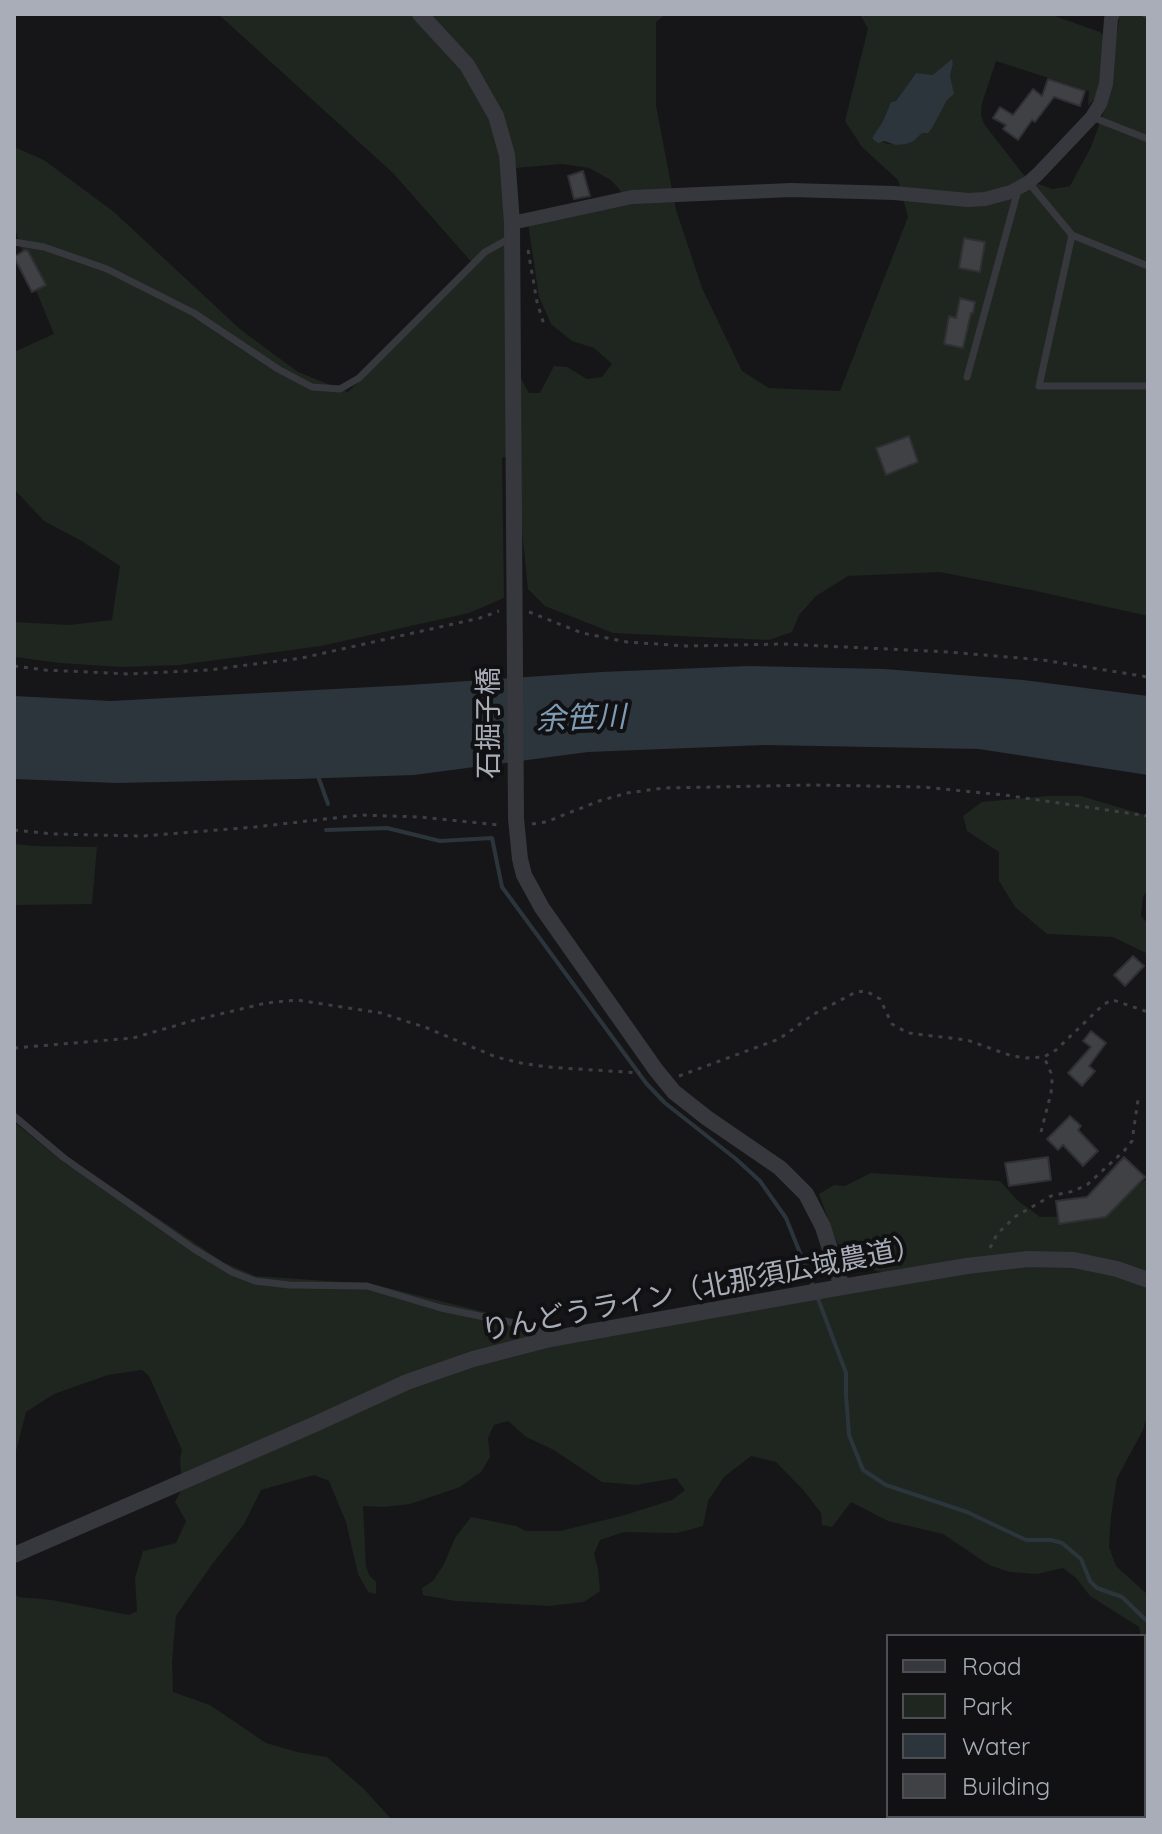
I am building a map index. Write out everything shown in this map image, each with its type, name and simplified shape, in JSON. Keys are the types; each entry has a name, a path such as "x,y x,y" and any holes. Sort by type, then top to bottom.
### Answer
{"street":[{"name":"石掘子橋","path":"420,14 467,65 496,116 507,155 516,227 516,822 524,875 532,892 674,1092 780,1168 806,1194 823,1227 842,1287"},
{"path":"516,227 632,197 791,190 894,193 968,200 1011,192 1024,185 1092,117 1100,104 1106,84 1113,14"},
{"name":"りんどうライン（北那須広域農道）","path":"14,1555 407,1382 473,1359 550,1339 842,1287 1028,1259 1074,1260 1117,1269 1148,1280"}],"lane":[{"path":"1092,117 1148,139"},
{"path":"967,377 1024,185 1072,235 1148,266"},
{"path":"14,242 44,247 107,269 194,313 278,369 312,387 340,389 359,378 485,252 516,227"},
{"path":"1072,235 1039,386 1148,386"},
{"path":"14,1116 64,1158 232,1272 255,1281 289,1285 367,1286 441,1308 533,1327 550,1339"}],"path":[{"path":"516,227 545,328"},
{"path":"14,666 130,674 224,668 302,658 480,618 515,606 582,633 627,642 686,646 784,644 948,652 1043,660 1148,677"},
{"path":"14,830 143,836 361,815 546,822 627,793 664,788 799,785 923,787 1004,795 1148,816"},
{"path":"14,1048 133,1038 252,1006 297,1000 381,1013 427,1028 496,1057 521,1063 662,1078 765,1046 814,1014 856,992 866,991 880,999 892,1024 908,1033 967,1040 1026,1058 1044,1057 1056,1050 1104,1004 1113,1000 1148,1012"},
{"path":"1041,1132 1052,1081 1044,1057"},
{"path":"986,1264 997,1234 1016,1216 1051,1196 1088,1184 1124,1151 1132,1141 1138,1100"}],"green space":[{"path":"218,14 666,14 656,22 656,106 676,210 702,288 742,371 769,388 840,391 908,217 898,180 862,147 845,121 868,29 860,14 1049,14 1100,32 1105,37 1098,95 1088,106 1089,91 996,61 982,103 984,124 1023,174 1035,183 1053,189 1070,186 1091,147 1105,109 1120,14 1148,14 1148,616 940,572 848,576 816,596 799,615 792,632 769,640 613,633 545,606 528,589 519,502 519,453 502,458 504,598 469,613 321,646 179,665 122,667 14,657 14,622 69,625 112,620 120,566 44,521 14,489 14,352 54,334 28,271 14,225 14,147 44,160 114,212 241,330 298,372 348,392 475,266 393,173","holes":["952,60 951,84 914,141 888,144 872,138 891,102 896,101 916,73 933,76","562,164 589,168 611,180 620,190 622,203 528,223 539,297 551,324 572,341 594,348 612,364 602,377 587,379 567,367 554,366 540,393 529,393 509,357 504,169"]},
{"path":"1081,796 1148,816 1148,889 1143,897 1141,916 1148,924 1148,954 1113,937 1047,934 1015,907 999,881 999,852 967,831 963,816 982,802"},
{"path":"14,844 97,847 92,904 14,905"},
{"path":"14,1122 67,1165 97,1177 223,1262 255,1276 372,1284 537,1325 562,1341 884,1286 881,1272 848,1263 819,1194 834,1185 845,1186 871,1173 1000,1181 1017,1200 1040,1217 1080,1216 1111,1205 1148,1178 1148,1413 1143,1430 1117,1478 1109,1547 1116,1566 1148,1595 1148,1696 1146,1634 1141,1634 1139,1627 1090,1596 1076,1578 1063,1568 1037,1574 1010,1572 989,1565 943,1534 888,1521 851,1502 832,1527 822,1525 821,1513 776,1462 751,1456 724,1477 708,1501 703,1526 677,1533 624,1532 600,1540 594,1554 600,1591 584,1602 549,1606 455,1601 423,1595 422,1588 433,1581 455,1538 471,1517 526,1531 560,1531 672,1500 685,1490 676,1478 636,1485 602,1482 552,1449 526,1437 508,1421 494,1425 488,1438 490,1457 481,1472 460,1487 410,1504 363,1506 366,1566 376,1582 376,1594 368,1592 358,1574 346,1522 329,1481 314,1475 261,1490 244,1524 176,1616 173,1692 210,1705 266,1743 327,1757 364,1789 392,1820 14,1820 14,1592 18,1597 52,1600 129,1615 137,1611 135,1578 143,1551 176,1543 186,1521 175,1502 182,1489 182,1450 149,1376 142,1370 108,1375 54,1394 26,1412 14,1459"}],"water":[{"path":"952,59 950,76 954,94 947,100 928,133 922,133 906,144 896,145 884,141 878,143 872,138 891,102 896,101 916,73 933,75"},
{"name":"余笹川","path":"749,666 884,669 1023,680 1148,696 1148,775 979,749 764,745 588,752 414,775 117,783 14,779 14,696 111,701"}],"building":[{"path":"1048,79 1085,91 1080,106 1054,97 1018,140 1003,129 1006,125 993,118 1000,107 1013,115 1033,89 1042,96"},
{"path":"583,171 590,196 574,199 568,176"},
{"path":"964,238 985,242 980,272 959,268"},
{"path":"25,250 46,285 32,292 14,257"},
{"path":"960,298 975,302 963,348 944,344 949,316 956,318"},
{"path":"909,436 918,462 886,475 876,448"},
{"path":"1133,956 1144,966 1125,986 1114,975"},
{"path":"1091,1031 1106,1043 1089,1066 1095,1071 1082,1086 1068,1073 1091,1047 1083,1041"},
{"path":"1070,1116 1081,1126 1078,1130 1098,1151 1083,1166 1063,1145 1058,1150 1047,1139"},
{"path":"1048,1157 1051,1180 1009,1186 1005,1163"},
{"path":"1124,1157 1145,1177 1106,1217 1059,1224 1056,1201 1087,1197"}],"waterway":[{"path":"318,776 328,804"},
{"path":"326,830 387,828 440,841 492,838 502,887 646,1083 665,1103 760,1181 786,1218 814,1288"},
{"path":"817,1296 846,1373 849,1435 863,1470 886,1485 967,1512 1026,1540 1062,1543 1081,1559 1090,1581 1097,1588 1122,1597 1148,1622"}]}
